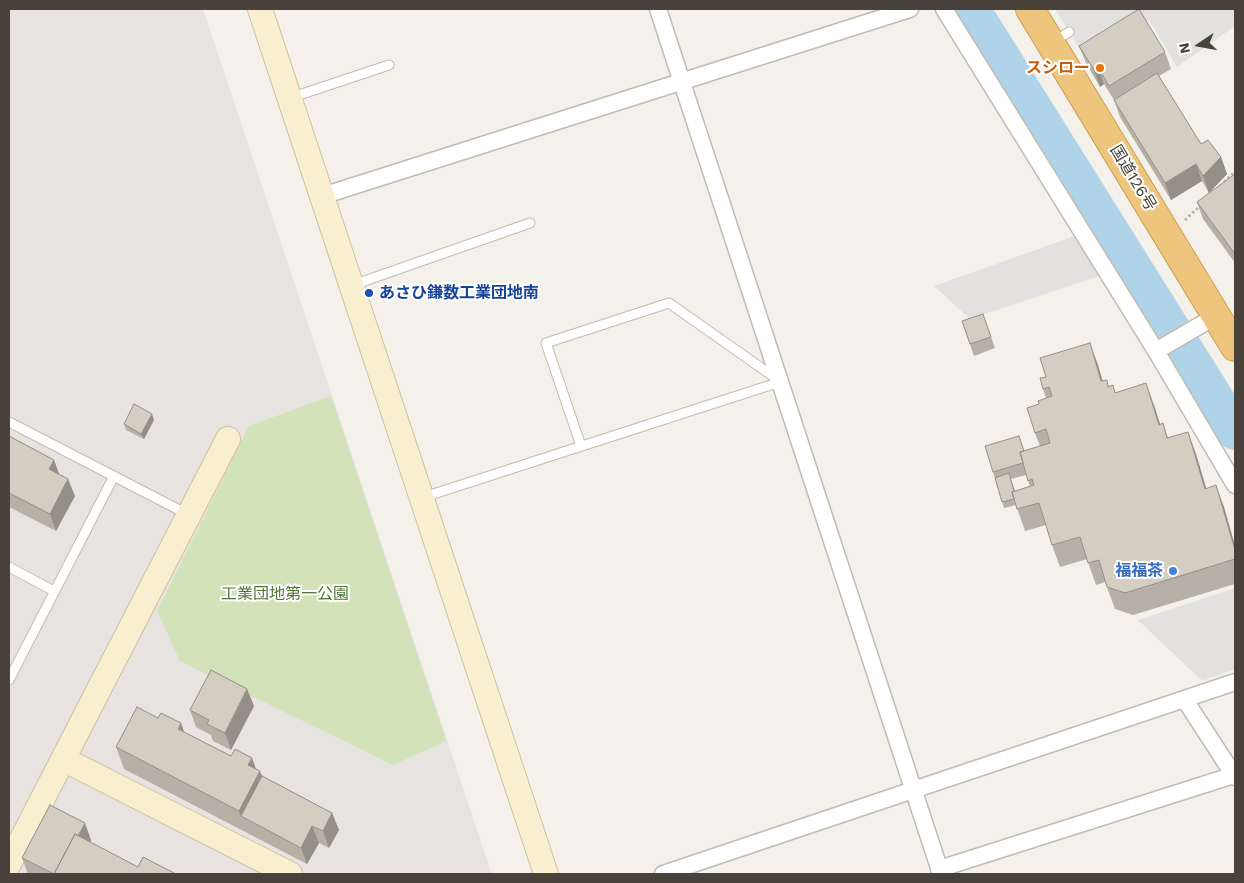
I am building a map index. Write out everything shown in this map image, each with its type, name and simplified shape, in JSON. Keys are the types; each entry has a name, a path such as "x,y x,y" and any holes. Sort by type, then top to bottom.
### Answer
{"highway":[{"name":"国道126号","path":"1030,9 1060,38 1168,236 1235,347"}],"street":[{"path":"260,9 546,874"},
{"path":"658,9 940,872 1235,776 1185,700"},
{"path":"322,196 910,9"},
{"path":"944,9 1156,351 1235,485"},
{"path":"1156,351 1216,316"},
{"path":"9,864 228,439"},
{"path":"663,874 1235,682"},
{"path":"62,759 290,874"}],"lane":[{"path":"290,98 389,65"},
{"path":"352,286 530,224"},
{"path":"581,446 546,343 669,303 780,382"},
{"path":"422,498 780,382"},
{"path":"9,422 189,515"},
{"path":"9,680 114,476"},
{"path":"9,567 54,591"}],"path":[{"path":"1222,185 1235,172"},
{"path":"1168,236 1208,198"}],"shaded area":[{"path":"9,9 203,9 492,874 9,874"},
{"path":"1055,9 1235,9 1235,26 1177,67 1149,20 1086,59"},
{"path":"1075,236 1099,276 970,319 934,286"},
{"path":"1235,588 1235,669 1202,681 1138,620"}],"green space":[{"name":"工業団地第一公園","path":"331,396 446,741 393,765 180,661 157,611 249,426"}],"building":[{"path":"1139,9 1165,52 1109,86 1098,67 1094,70 1079,46"},
{"path":"1157,73 1201,144 1208,140 1221,157 1203,176 1196,164 1165,183 1114,100"},
{"path":"1235,174 1235,254 1197,202"},
{"path":"983,314 991,337 970,344 962,321"},
{"path":"1090,343 1101,381 1107,380 1108,387 1113,385 1115,393 1146,383 1159,425 1163,423 1167,438 1188,432 1205,489 1216,485 1235,550 1235,559 1125,593 1107,587 1099,560 1088,563 1080,537 1052,545 1039,503 1017,509 1012,492 1034,485 1032,479 1028,481 1020,452 1050,443 1046,429 1035,433 1027,408 1039,404 1038,401 1052,396 1049,387 1043,389 1040,378 1046,377 1040,358"},
{"path":"134,404 152,414 141,434 124,424"},
{"path":"9,436 54,460 49,469 68,479 50,514 9,493"},
{"path":"1019,436 1024,451 1020,452 1023,463 993,472 985,446"},
{"path":"1009,473 1014,491 1012,492 1014,499 1002,502 995,478"},
{"path":"211,670 247,689 225,733 207,724 209,720 190,710"},
{"path":"137,707 158,718 161,713 181,723 178,729 231,756 235,749 252,758 248,765 260,771 239,811 116,747"},
{"path":"262,776 332,813 323,831 312,826 301,848 241,816"},
{"path":"50,805 85,823 78,836 75,834 54,874 22,858"},
{"path":"75,834 138,867 143,857 176,874 54,874"}],"waterway":[{"path":"971,9 1235,431"}],"place":[{"name":"スシロー","path":"1100,68"},
{"name":"あさひ鎌数工業団地南","path":"369,293"},
{"name":"福福茶","path":"1173,571"}]}
